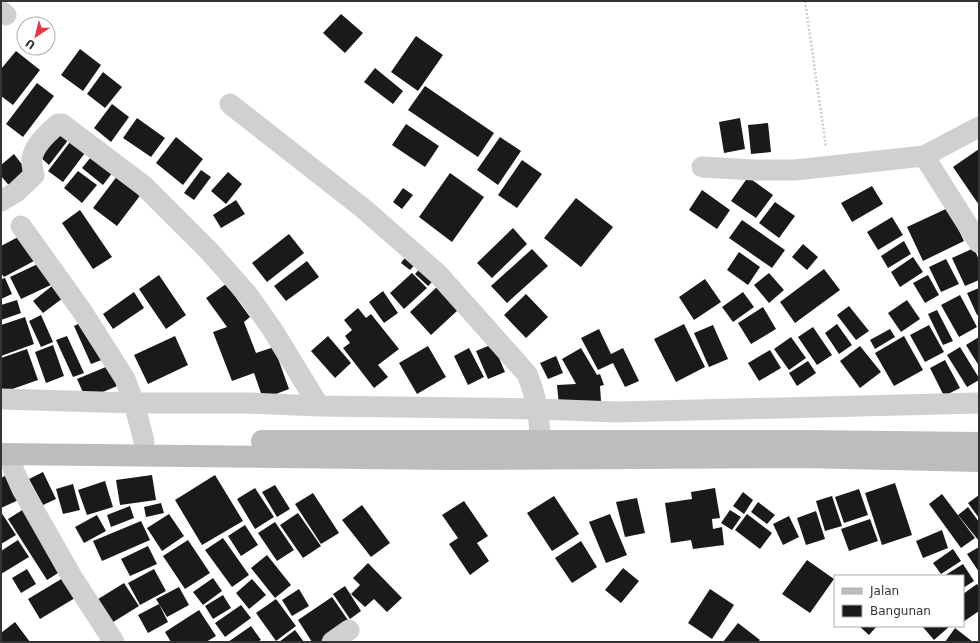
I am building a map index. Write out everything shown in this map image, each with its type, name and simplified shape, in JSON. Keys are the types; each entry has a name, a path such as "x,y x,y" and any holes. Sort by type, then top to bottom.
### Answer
{"main road":[{"path":"7,456 117,440 138,421 202,448 451,459 667,449 802,449 979,443"},
{"path":"7,456 202,448 539,424 667,449"},
{"path":"802,449 979,461"}],"street":[{"path":"230,104 364,209 438,274 527,374 532,384 539,424"},
{"path":"1,201 16,192 34,175 32,159 36,149 44,137 58,124 62,124 144,186 210,252 248,295 296,366 319,406"},
{"path":"702,167 772,171 795,170 924,156 979,127"},
{"path":"924,156 979,243"},
{"path":"21,226 108,350 125,379 138,421"},
{"path":"1,399 138,421 247,403 319,406 539,424 616,412 979,404"},
{"path":"7,456 22,489 72,577 114,642"},
{"path":"332,642 350,630"}],"path":[{"path":"805,1 828,166"}],"building":[{"path":"341,14 363,33 345,53 323,33"},
{"path":"416,36 443,55 418,91 391,72"},
{"path":"80,49 101,65 83,91 61,75"},
{"path":"16,51 16,56 22,56 40,70 13,105 1,96 1,69"},
{"path":"375,68 403,91 393,104 364,82"},
{"path":"103,72 122,87 105,108 87,94"},
{"path":"37,83 54,96 23,137 6,124"},
{"path":"425,86 494,133 478,157 408,110"},
{"path":"112,104 129,117 111,142 94,128"},
{"path":"137,118 165,138 151,157 123,138"},
{"path":"740,118 745,149 724,153 719,122"},
{"path":"768,123 771,152 751,154 748,125"},
{"path":"406,124 439,146 425,167 392,145"},
{"path":"58,130 69,139 49,165 38,155"},
{"path":"176,137 203,159 183,185 156,163"},
{"path":"500,137 521,151 498,185 477,170"},
{"path":"73,138 88,149 63,182 48,171"},
{"path":"979,149 979,205 953,167"},
{"path":"95,152 116,168 103,185 82,168"},
{"path":"14,154 30,175 12,189 1,176 1,165"},
{"path":"522,160 542,174 517,208 498,195"},
{"path":"201,170 211,177 194,200 184,193"},
{"path":"78,171 97,185 82,203 64,188"},
{"path":"228,172 242,184 226,204 211,191"},
{"path":"450,173 484,197 452,242 419,217"},
{"path":"118,175 142,193 117,226 93,208"},
{"path":"748,177 773,195 756,218 731,201"},
{"path":"872,186 883,204 852,222 841,203"},
{"path":"403,188 413,195 402,209 393,202"},
{"path":"702,190 730,210 717,229 689,210"},
{"path":"576,198 613,227 581,267 544,238"},
{"path":"236,200 245,214 221,228 213,215"},
{"path":"775,202 795,216 779,238 759,223"},
{"path":"948,208 964,241 923,261 907,227"},
{"path":"80,210 112,257 93,269 62,223"},
{"path":"892,217 903,235 878,250 867,232"},
{"path":"742,220 785,250 772,268 729,238"},
{"path":"513,228 527,244 492,278 477,263"},
{"path":"289,234 304,253 267,282 252,263"},
{"path":"20,236 34,261 4,277 1,273 1,246"},
{"path":"904,241 911,254 888,268 881,256"},
{"path":"803,244 818,257 807,270 792,257"},
{"path":"974,248 979,260 979,280 965,286 952,258"},
{"path":"532,249 548,266 507,303 491,286"},
{"path":"410,251 420,259 410,270 401,263"},
{"path":"739,252 760,267 748,285 727,270"},
{"path":"913,257 923,272 900,287 891,272"},
{"path":"946,259 959,284 941,292 929,267"},
{"path":"307,261 319,277 286,301 274,286"},
{"path":"42,262 53,284 21,299 10,277"},
{"path":"425,263 438,276 428,286 415,274"},
{"path":"824,269 840,290 795,323 780,302"},
{"path":"412,273 427,288 404,309 390,293"},
{"path":"769,273 784,290 769,303 754,285"},
{"path":"159,275 186,315 166,329 139,289"},
{"path":"928,275 939,295 925,303 913,283"},
{"path":"5,278 12,294 1,299 1,279"},
{"path":"705,279 721,302 694,320 679,297"},
{"path":"57,282 67,295 43,313 33,301"},
{"path":"226,284 250,317 244,322 256,353 274,347 289,389 263,399 254,373 232,381 213,332 227,327 206,298"},
{"path":"437,287 458,310 431,335 410,312"},
{"path":"979,288 979,315 977,315 967,293"},
{"path":"383,291 398,313 384,323 369,302"},
{"path":"134,292 144,308 113,329 103,314"},
{"path":"743,292 754,307 733,322 722,307"},
{"path":"526,294 548,317 526,338 504,315"},
{"path":"960,295 977,327 959,337 941,305"},
{"path":"17,300 21,313 1,320 1,305"},
{"path":"907,300 920,319 901,332 888,313"},
{"path":"849,306 869,331 856,340 837,315"},
{"path":"763,307 776,329 751,344 738,323"},
{"path":"358,308 366,318 371,314 399,349 378,365 388,377 374,388 343,348 350,343 345,336 352,330 344,320"},
{"path":"937,310 953,341 943,345 928,314"},
{"path":"41,315 53,342 41,347 29,321"},
{"path":"25,317 34,344 1,356 1,325"},
{"path":"86,320 104,359 91,364 74,326"},
{"path":"684,324 705,367 676,382 654,339"},
{"path":"837,324 852,345 839,354 825,333"},
{"path":"713,325 728,359 709,367 694,333"},
{"path":"929,325 944,352 925,362 910,335"},
{"path":"813,327 832,355 817,365 798,337"},
{"path":"599,329 611,354 623,348 639,381 625,387 613,363 598,370 581,338"},
{"path":"890,329 895,337 875,349 870,340"},
{"path":"67,336 84,373 73,377 56,340"},
{"path":"175,336 188,365 148,384 134,355"},
{"path":"328,336 351,363 335,378 311,351"},
{"path":"904,336 923,370 894,386 875,353"},
{"path":"791,337 806,358 789,370 774,349"},
{"path":"979,337 979,366 966,345"},
{"path":"493,344 505,372 488,379 476,351"},
{"path":"53,345 64,376 46,383 35,352"},
{"path":"428,346 446,377 417,394 399,363"},
{"path":"860,346 881,372 860,388 840,361"},
{"path":"960,347 979,378 979,380 967,387 947,355"},
{"path":"469,348 484,377 468,385 454,356"},
{"path":"581,348 597,375 600,374 604,385 600,386 601,401 559,405 557,385 576,384 562,359"},
{"path":"27,349 38,380 1,393 1,358"},
{"path":"770,350 781,368 759,381 748,363"},
{"path":"556,356 563,373 548,379 540,363"},
{"path":"945,360 960,388 944,396 930,368"},
{"path":"808,361 816,373 797,386 789,373"},
{"path":"113,364 122,384 86,399 77,379"},
{"path":"12,472 25,497 1,508 1,478"},
{"path":"43,472 56,499 43,505 29,479"},
{"path":"152,475 156,500 120,505 116,480"},
{"path":"215,475 243,521 202,545 175,500"},
{"path":"105,481 113,507 87,515 78,490"},
{"path":"895,483 912,535 882,545 865,493"},
{"path":"73,484 80,510 63,514 56,489"},
{"path":"275,485 290,509 277,517 262,492"},
{"path":"255,488 274,517 255,529 237,499"},
{"path":"715,488 720,518 712,519 713,529 722,527 724,545 693,549 691,540 671,543 665,503 692,499 691,492"},
{"path":"859,489 868,515 844,523 835,497"},
{"path":"743,492 753,500 744,514 733,506"},
{"path":"313,493 339,533 321,544 295,504"},
{"path":"942,494 975,538 961,548 929,504"},
{"path":"979,495 979,518 968,503"},
{"path":"554,496 579,534 552,551 527,513"},
{"path":"832,496 842,526 825,531 816,501"},
{"path":"637,498 645,533 625,537 616,502"},
{"path":"464,501 488,536 477,543 489,561 470,575 449,544 458,538 442,515"},
{"path":"758,502 775,515 767,524 751,512"},
{"path":"161,503 164,513 146,517 144,507"},
{"path":"362,505 390,543 371,557 342,520"},
{"path":"130,506 134,518 111,527 107,515"},
{"path":"27,507 66,568 47,580 8,519"},
{"path":"968,507 979,522 979,541 958,515"},
{"path":"730,510 741,517 732,530 721,523"},
{"path":"816,511 825,539 806,545 797,518"},
{"path":"1,512 16,535 1,544"},
{"path":"298,513 321,546 303,558 280,525"},
{"path":"169,514 184,536 162,551 147,528"},
{"path":"610,514 627,555 606,563 589,522"},
{"path":"747,514 772,533 760,549 735,530"},
{"path":"97,515 106,531 84,543 75,527"},
{"path":"789,516 799,537 783,545 773,524"},
{"path":"870,519 878,541 849,551 841,529"},
{"path":"141,521 150,540 102,561 93,541"},
{"path":"275,522 294,550 277,561 258,533"},
{"path":"245,525 258,545 241,556 228,536"},
{"path":"942,530 948,548 923,558 916,541"},
{"path":"223,538 249,575 232,587 205,550"},
{"path":"18,540 29,557 1,574 1,551"},
{"path":"188,540 210,573 185,589 163,556"},
{"path":"581,541 597,567 572,583 555,558"},
{"path":"148,546 157,564 130,576 121,559"},
{"path":"979,547 979,572 967,554"},
{"path":"953,549 961,561 941,574 933,563"},
{"path":"267,555 291,585 275,598 251,568"},
{"path":"807,560 834,579 810,613 782,594"},
{"path":"368,563 402,598 387,612 374,599 365,607 351,594 360,585 353,578"},
{"path":"963,564 974,581 964,587 964,575 946,575"},
{"path":"623,568 639,581 621,603 605,590"},
{"path":"27,569 36,584 21,593 12,578"},
{"path":"154,569 166,591 140,605 128,583"},
{"path":"68,575 80,595 40,619 28,599"},
{"path":"213,578 222,591 203,605 193,592"},
{"path":"252,579 266,595 249,609 236,593"},
{"path":"124,583 139,606 110,624 95,601"},
{"path":"977,584 979,587 979,611 964,621 964,593"},
{"path":"345,586 361,611 350,619 333,594"},
{"path":"179,587 189,605 167,617 156,599"},
{"path":"299,589 309,606 292,616 282,600"},
{"path":"710,589 734,605 712,639 688,623"},
{"path":"223,595 231,608 213,619 205,606"},
{"path":"332,597 350,623 322,642 312,642 298,620"},
{"path":"276,599 296,626 276,641 256,613"},
{"path":"159,604 168,622 148,633 138,615"},
{"path":"241,605 251,618 225,637 215,623"},
{"path":"199,610 216,636 206,642 171,642 165,632"},
{"path":"15,622 30,642 1,642 1,633"},
{"path":"738,623 760,640 758,642 723,642"},
{"path":"251,626 261,640 257,642 228,642"},
{"path":"860,627 876,627 869,635"},
{"path":"923,627 949,627 934,640"},
{"path":"955,628 973,642 945,642"},
{"path":"295,630 304,642 279,642"}]}
